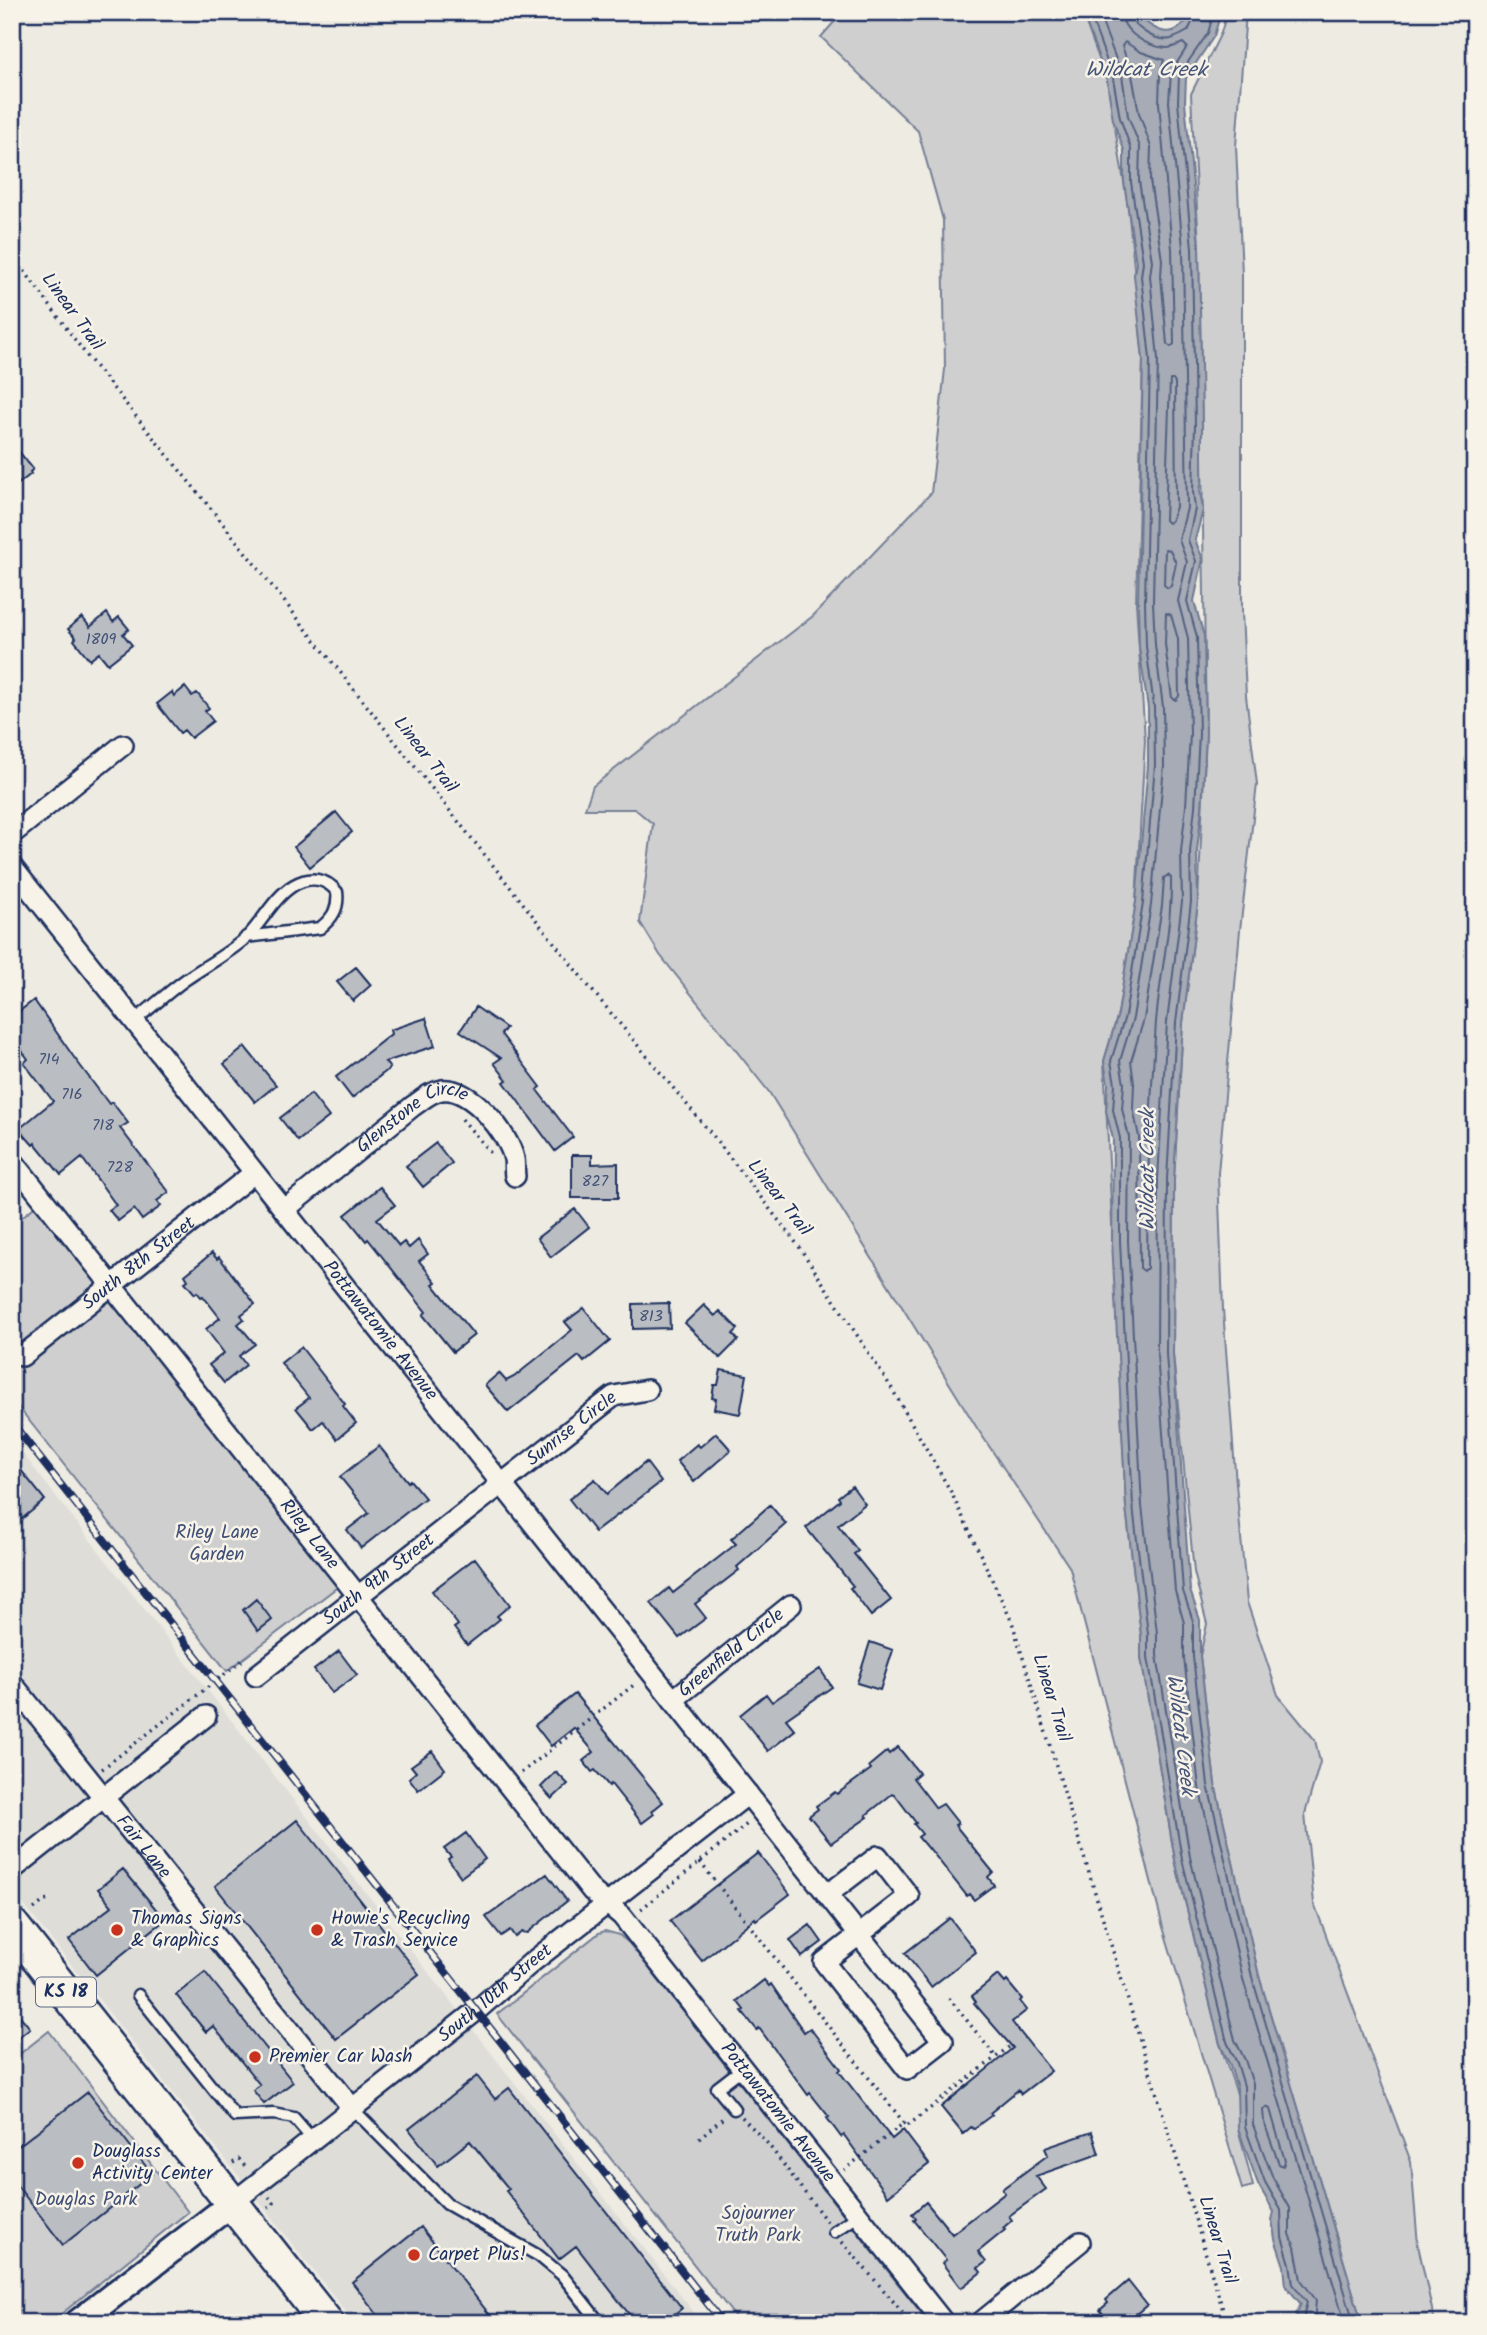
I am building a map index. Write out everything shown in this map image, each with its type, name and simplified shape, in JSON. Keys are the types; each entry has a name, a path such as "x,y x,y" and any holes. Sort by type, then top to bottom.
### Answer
{"highway":[{"name":"KS 18","path":"23,1917 232,2204 327,2323"}],"street":[{"path":"12,834 123,745"},
{"name":"Pottawatomie Avenue","path":"12,867 859,1935"},
{"name":"Glenstone Circle","path":"284,1210 430,1093 444,1090 458,1092 474,1101 490,1117 514,1158 515,1176"},
{"name":"Riley Lane","path":"12,1160 592,1891 608,1904"},
{"name":"South 8th Street","path":"22,1356 254,1172"},
{"name":"Sunrise Circle","path":"502,1485 614,1396 648,1390"},
{"name":"South 9th Street","path":"256,1676 502,1485"},
{"name":"Greenfield Circle","path":"673,1700 790,1605"},
{"name":"Fair Lane","path":"12,1683 353,2109"},
{"path":"12,1870 206,1716"},
{"name":"South 10th Street","path":"92,2318 476,2011 531,1962 748,1794"},
{"path":"827,1895 878,1856 909,1896 824,1962 907,2069 943,2041 859,1935"},
{"name":"Pottawatomie Avenue","path":"608,1904 626,1921 944,2323"},
{"path":"980,2323 1080,2242"}],"lane":[{"path":"134,1021 246,937 292,886 318,879 329,882 337,892 337,910 320,928 246,937"},
{"path":"138,1995 235,2116 274,2114 294,2118 313,2140"},
{"path":"734,2109 717,2088 743,2068"},
{"path":"353,2109 447,2204 539,2256 562,2275 600,2323"},
{"path":"834,2232 859,2215"}],"path":[{"name":"Linear Trail","path":"12,254 87,356 800,1248 891,1387 951,1492 1016,1634 1227,2323"},
{"path":"460,1116 485,1150 515,1176"},
{"path":"103,1797 99,1772 247,1657"},
{"path":"507,1784 635,1684"},
{"path":"626,1921 762,1812"},
{"path":"700,1862 906,2127 1009,2047"},
{"path":"23,1917 44,1901 52,1900"},
{"path":"949,1998 996,2057"},
{"path":"699,2138 734,2109 760,2134 834,2232 912,2323"},
{"path":"839,2174 904,2123"}],"shaded area":[{"path":"12,1440 696,2315 686,2323 355,2323 12,1890"}],"green space":[{"path":"843,12 1082,12 1107,80 1128,206 1143,359 1136,603 1145,740 1136,902 1118,1014 1104,1061 1126,1507 1141,1635 1141,1657 1175,1860 1220,2044 1238,2097 1238,2128 1253,2186 1242,2189 1163,1927 1070,1568 977,1428 769,1092 660,955 640,922 653,824 635,809 585,809 593,786 813,616 931,493 945,369 943,220 918,131 821,37"},
{"path":"1227,12 1246,12 1236,146 1242,274 1242,612 1246,696 1257,784 1240,930 1218,1173 1223,1309 1236,1484 1247,1602 1278,1695 1315,1740 1320,1762 1305,1814 1314,1903 1411,2162 1418,2245 1435,2323 1362,2323 1259,1976 1215,1784 1200,1656 1207,1624 1194,1572 1173,1354 1174,1179 1183,1023 1198,902 1206,734 1199,247 1191,94 1221,33"},
{"name":"Riley Lane Garden","path":"38,1204 340,1585 227,1671 12,1399 12,1225"},
{"name":"Sojourner Truth Park","path":"605,1931 619,1935 629,1943 929,2323 740,2323 497,2014"},
{"name":"Douglas Park","path":"49,2031 188,2212 50,2323 12,2323 12,2060"}],"water":[{"name":"Wildcat Creek","path":"1082,12 1134,12 1149,25 1164,32 1171,32 1185,22 1191,12 1221,12 1214,36 1186,78 1185,102 1199,247 1202,425 1200,490 1203,510 1195,540 1203,559 1194,601 1204,636 1206,734 1197,851 1198,902 1183,1023 1174,1179 1173,1354 1190,1590 1200,1620 1200,1656 1215,1784 1259,1976 1362,2323 1299,2323 1296,2314 1301,2304 1286,2286 1284,2266 1275,2239 1272,2220 1274,2212 1258,2184 1238,2128 1237,2088 1220,2044 1175,1860 1141,1657 1141,1635 1126,1507 1112,1241 1113,1139 1106,1111 1108,1084 1104,1061 1118,1014 1136,902 1148,765 1148,708 1139,647 1138,602 1143,359 1134,275 1136,263 1124,182 1124,150 1113,120 1107,80"}],"building":[{"path":"12,443 33,469 31,474 12,489"},
{"path":"107,613 113,622 119,617 129,629 123,634 132,645 108,664 99,653 90,660 68,629 82,617 90,627"},
{"path":"185,687 192,696 197,693 209,708 205,711 213,721 191,738 184,730 180,733 157,704 172,692 174,696"},
{"path":"336,812 352,832 310,867 294,847"},
{"path":"356,967 371,985 353,1001 337,982"},
{"path":"34,1000 109,1104 112,1102 128,1123 120,1128 169,1192 157,1201 161,1206 142,1220 134,1209 118,1221 109,1210 116,1205 82,1158 61,1175 35,1143 33,1145 19,1129 53,1101 24,1063 28,1059 12,1038 12,1017"},
{"path":"476,1007 506,1028 501,1034 541,1087 537,1090 573,1137 555,1151 504,1082 507,1080 494,1063 501,1058 460,1031"},
{"path":"426,1018 435,1046 385,1062 390,1068 352,1098 336,1077 391,1034 390,1030"},
{"path":"245,1047 276,1085 255,1102 224,1064"},
{"path":"311,1094 329,1117 298,1141 280,1118"},
{"path":"436,1143 452,1163 423,1187 406,1166"},
{"path":"572,1155 592,1155 592,1164 618,1163 618,1198 572,1198"},
{"path":"380,1187 395,1205 377,1219 399,1246 404,1242 409,1248 418,1240 428,1254 419,1261 436,1282 433,1284 474,1335 453,1352 423,1315 426,1312 368,1239 366,1241 345,1215"},
{"path":"575,1209 589,1227 551,1257 537,1238"},
{"path":"212,1253 217,1259 219,1257 255,1304 241,1315 244,1319 238,1324 255,1344 239,1356 246,1365 224,1383 209,1365 224,1353 206,1329 220,1318 203,1296 197,1292 195,1294 185,1282 188,1280 185,1275"},
{"path":"669,1303 670,1328 633,1329 633,1304"},
{"path":"704,1305 715,1316 720,1311 738,1329 733,1334 738,1340 720,1358 685,1323"},
{"path":"584,1308 610,1341 584,1362 579,1356 508,1412 485,1385 499,1373 506,1381 514,1377 572,1330 565,1322"},
{"path":"301,1347 345,1404 343,1406 356,1423 337,1439 323,1421 313,1429 296,1408 309,1398 281,1363"},
{"path":"721,1370 747,1375 740,1414 714,1409 714,1385 718,1385"},
{"path":"716,1433 731,1450 694,1482 677,1461 697,1444 700,1447"},
{"path":"379,1446 408,1482 410,1480 425,1498 361,1548 347,1530 369,1513 340,1477"},
{"path":"12,1459 45,1500 12,1527"},
{"path":"646,1462 661,1482 595,1532 569,1499 595,1479 607,1494"},
{"path":"852,1486 865,1504 838,1525 858,1551 854,1554 891,1600 871,1616 850,1588 853,1586 806,1528 840,1500 838,1497"},
{"path":"770,1505 786,1524 737,1567 739,1570 695,1604 706,1618 679,1638 651,1603 669,1588 673,1593 736,1544 731,1539"},
{"path":"475,1558 510,1605 497,1616 500,1619 467,1645 454,1628 458,1625 432,1591"},
{"path":"256,1599 272,1620 258,1631 243,1610"},
{"path":"870,1642 893,1650 880,1690 857,1683"},
{"path":"339,1651 357,1675 332,1693 314,1670"},
{"path":"820,1669 832,1687 786,1719 795,1730 768,1751 740,1715 766,1694 772,1702"},
{"path":"575,1694 663,1802 652,1811 654,1814 642,1823 611,1784 609,1786 583,1761 594,1752 574,1728 551,1746 535,1725"},
{"path":"898,1747 919,1773 913,1778 936,1808 943,1804 958,1823 955,1825 993,1872 988,1877 994,1885 974,1900 969,1894 967,1896 918,1837 922,1834 914,1824 916,1823 895,1795 892,1794 866,1815 868,1817 831,1843 809,1816 818,1809 816,1806 871,1769 869,1766 887,1751 889,1754"},
{"path":"432,1751 445,1769 418,1790 409,1778 416,1772 411,1766"},
{"path":"556,1772 568,1784 552,1799 541,1787"},
{"name":"Howie's Recycling & Trash Service","path":"297,1820 419,1974 336,2039 215,1886"},
{"path":"466,1833 485,1859 461,1877 444,1849"},
{"path":"758,1853 790,1894 756,1920 755,1918 702,1961 670,1921"},
{"name":"Thomas Signs & Graphics","path":"123,1869 165,1920 96,1975 69,1940 112,1906 98,1889"},
{"path":"547,1874 567,1901 527,1933 522,1932 515,1937 510,1930 501,1936 486,1917"},
{"path":"950,1918 976,1952 931,1987 905,1953"},
{"path":"810,1925 822,1942 802,1957 790,1940"},
{"name":"Premier Car Wash","path":"205,1972 293,2082 264,2104 253,2090 260,2085 213,2026 206,2032 176,1995"},
{"path":"998,1975 1005,1983 1007,1981 1022,1999 1020,2001 1027,2010 1012,2022 1051,2071 1021,2094 1018,2090 990,2113 992,2115 963,2134 941,2107 1013,2048 974,2003 976,2002 972,1996"},
{"path":"764,1980 769,1986 771,1984 804,2032 810,2028 841,2069 839,2071 892,2139 903,2130 929,2164 888,2196 844,2135 841,2137 827,2118 829,2117 810,2093 808,2095 759,2028 757,2030 742,2011 744,2010 737,2001"},
{"path":"12,2006 30,2028 12,2042"},
{"path":"477,2076 495,2099 509,2088 682,2308 664,2323 636,2323 576,2246 559,2259 506,2191 509,2189 470,2141 438,2166 409,2129"},
{"name":"Douglass Activity Center","path":"88,2092 152,2174 63,2245 12,2179 12,2151"},
{"path":"1092,2132 1099,2154 1036,2176 1046,2189 1009,2216 1012,2220 1003,2228 1005,2230 978,2252 986,2262 978,2268 981,2272 961,2288 942,2263 946,2260 912,2214 926,2202 952,2234 1005,2193 1002,2189 1048,2155 1045,2148"},
{"name":"Carpet Plus!","path":"421,2227 496,2323 384,2323 352,2282"},
{"path":"1128,2281 1147,2305 1125,2323 1110,2323 1100,2310 1108,2303 1106,2300"}],"railway":[{"path":"12,1423 723,2323"}],"place":[{"name":"Thomas Signs & Graphics","path":"117,1930"},
{"name":"Howie's Recycling & Trash Service","path":"317,1930"},
{"name":"Premier Car Wash","path":"255,2057"},
{"name":"Douglass Activity Center","path":"78,2163"},
{"name":"Carpet Plus!","path":"414,2255"}]}
